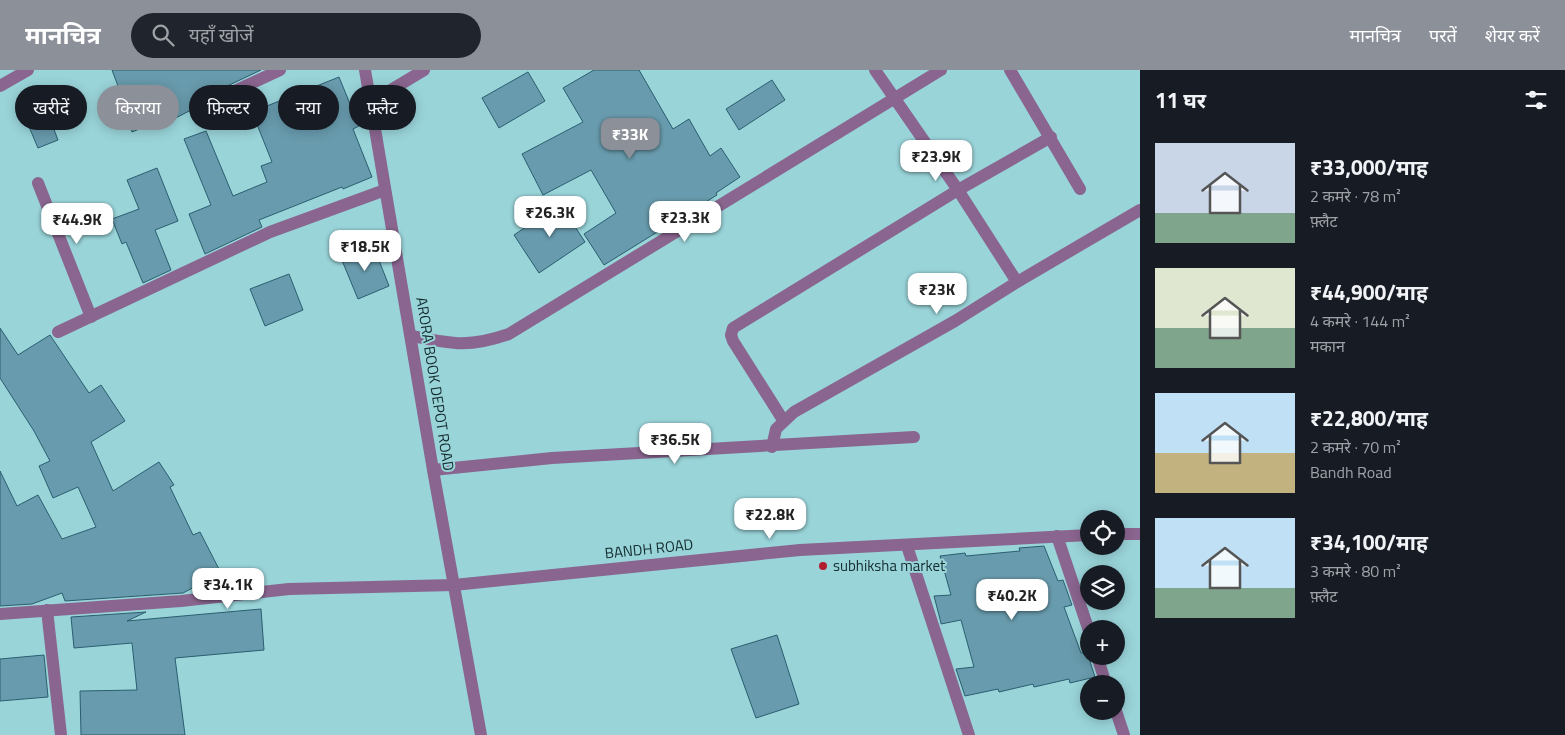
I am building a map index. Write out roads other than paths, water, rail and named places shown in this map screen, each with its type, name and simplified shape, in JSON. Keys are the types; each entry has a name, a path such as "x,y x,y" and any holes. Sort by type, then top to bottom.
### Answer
{"street":[{"path":"0,86 28,70"},
{"path":"248,85 280,70"},
{"name":"ARORA BOOK DEPOT ROAD","path":"365,70 368,85"},
{"path":"399,85 424,70"},
{"path":"875,70 958,190 1017,282"},
{"path":"412,336 463,345 489,341 509,334 941,70"},
{"path":"1010,70 1080,189"},
{"name":"ARORA BOOK DEPOT ROAD","path":"375,130 454,585"},
{"path":"783,420 732,341 731,334 734,328 958,190 1051,137"},
{"path":"38,183 91,317"},
{"path":"58,332 270,232 385,190"},
{"path":"772,447 774,433 783,420 794,412 956,321 1017,282 1140,210"},
{"path":"433,470 552,458 772,447 914,437"},
{"path":"1125,534 1140,534"},
{"name":"BANDH ROAD","path":"0,614 180,601 289,589 454,585 800,550 907,546 1080,535"},
{"path":"1057,536 1085,620"},
{"path":"907,546 969,735"},
{"path":"454,585 481,735"},
{"path":"46,610 61,735"},
{"path":"1119,720 1124,735"}],"place":[{"name":"subhiksha market","path":"823,566"}]}
